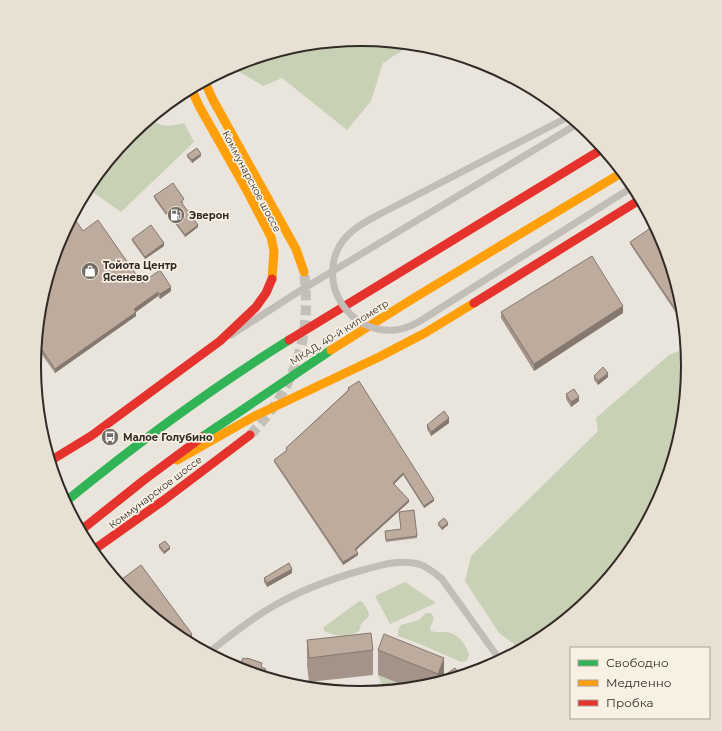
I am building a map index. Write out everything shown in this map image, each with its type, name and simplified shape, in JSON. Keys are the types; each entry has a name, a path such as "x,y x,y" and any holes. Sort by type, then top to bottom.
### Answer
{"main road":[{"name":"Коммунарское шоссе","path":"206,85 213,100 296,249 304,272"},
{"name":"Коммунарское шоссе","path":"55,458 91,436 220,341 256,307 272,281 274,251 271,237 193,93"},
{"name":"МКАД, 40-й километр","path":"70,498 113,463 190,406 262,357 599,151"},
{"name":"МКАД, 40-й километр","path":"85,527 145,478 208,432 292,375 618,175"},
{"path":"145,478 255,416 379,357 425,333 636,202"},
{"name":"Коммунарское шоссе","path":"98,547 250,435"}],"street":[{"path":"564,119 380,214 362,224 346,236 336,253 332,272 335,292 339,301 351,316 368,326 387,330 415,324 628,190"},
{"path":"220,341 298,292 573,126"},
{"path":"213,649 268,609 316,585 334,578 382,564 408,562 420,564 432,570 442,579 496,655"}],"green space":[{"path":"340,46 382,46 405,48 383,63 371,101 347,130 282,78 263,86 238,71 278,56 319,48"},
{"path":"155,121 166,126 184,123 194,142 121,212 92,192 107,171 135,139"},
{"path":"680,350 680,386 675,428 657,488 638,526 615,560 587,592 539,632 516,645 499,633 465,581 471,556 598,431 596,418 669,355"},
{"path":"405,582 436,603 390,624 375,596"},
{"path":"362,601 368,611 369,616 361,624 359,631 351,635 341,636 324,631 324,627 358,602"},
{"path":"426,613 431,613 433,616 433,621 430,628 431,631 446,632 457,636 469,654 467,661 461,662 398,636 398,630 401,625 419,620"},
{"path":"378,675 399,683 383,685 381,683"}],"building":[{"path":"197,148 201,154 192,160 187,155"},
{"path":"173,183 184,199 181,202 198,225 185,235 154,196"},
{"name":"Тойота Центр Ясенево","path":"98,220 142,283 160,270 171,287 160,294 158,292 134,309 136,312 55,369 42,350 47,303 58,263 65,243 76,221 83,231"},
{"path":"151,225 164,243 145,257 132,239"},
{"path":"650,228 664,263 676,310 630,242"},
{"path":"592,256 623,306 534,364 501,312"},
{"path":"603,367 608,373 598,381 594,376"},
{"path":"359,381 434,499 424,506 403,473 393,483 409,500 355,549 358,553 343,562 274,460 287,450 286,448 349,390 348,388"},
{"path":"574,389 579,397 571,402 566,394"},
{"path":"444,411 449,418 431,432 427,425"},
{"path":"414,510 417,536 386,540 385,531 401,529 399,512"},
{"path":"444,518 448,523 442,528 438,523"},
{"path":"165,541 170,547 164,552 159,545"},
{"path":"289,563 292,569 267,583 264,578"},
{"path":"141,565 192,634 189,636 166,619 150,606 123,579"},
{"path":"371,633 373,650 309,658 307,640"},
{"path":"384,634 444,658 438,674 378,650"},
{"path":"243,658 247,658 262,663 261,667 266,669 265,671 241,662"},
{"path":"455,668 458,671 446,675"}],"tunnel":[{"path":"250,435 279,399 297,360 303,339 305,318 306,295 304,272"}],"traffic: fast":[{"path":"70,498 119,459 202,397 289,340"},
{"path":"202,437 331,350"}],"traffic: slow":[{"path":"206,85 213,100 296,249 304,272"},
{"path":"193,93 271,237 274,251 272,279"},
{"path":"331,350 618,175"},
{"path":"177,460 255,416 379,357 425,333 474,303"}],"traffic: jam":[{"path":"289,340 599,151"},
{"path":"474,303 636,202"},
{"path":"55,458 91,436 220,341 256,307 266,293 272,279"},
{"path":"98,547 164,500 250,435"},
{"path":"85,527 144,480 202,437"}],"place":[{"name":"Эверон","path":"176,215"},
{"name":"Тойота Центр Ясенево","path":"90,271"},
{"name":"Малое Голубино","path":"110,437"}]}
